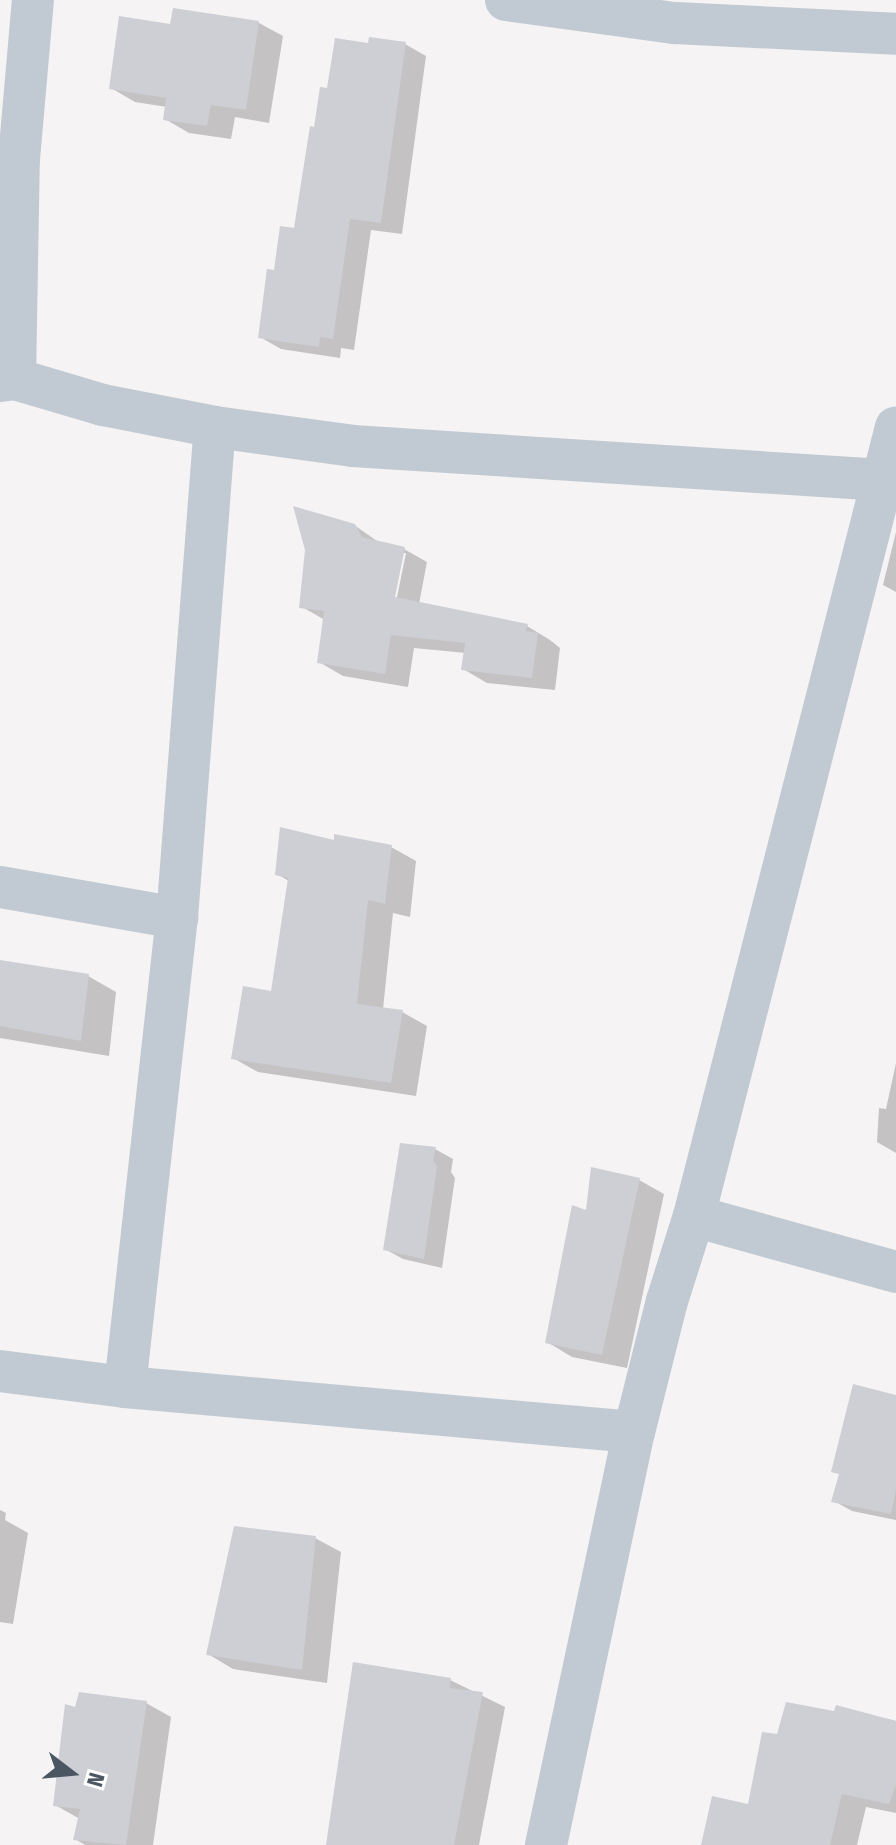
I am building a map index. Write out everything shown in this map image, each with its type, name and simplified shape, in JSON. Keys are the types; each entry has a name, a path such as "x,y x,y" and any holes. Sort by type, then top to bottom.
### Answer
{"street":[{"path":"33,0 19,159 8,380 103,405 215,427 353,446 883,480"},
{"path":"506,0 675,23 896,34"},
{"path":"125,1387 177,918 215,427"},
{"path":"546,1845 634,1432 667,1301 694,1216 896,427"},
{"path":"0,887 177,918"},
{"path":"694,1216 896,1272"},
{"path":"0,1371 125,1387 634,1432"}],"building":[{"path":"173,8 259,21 246,110 211,105 207,126 163,120 166,98 109,89 119,16 170,24"},
{"path":"369,37 406,42 381,223 350,219 333,339 320,337 319,347 258,338 267,269 274,270 280,226 294,228 310,126 314,127 320,87 327,88 335,38 368,43"},
{"path":"293,506 355,524 362,537 405,547 395,597 528,624 526,631 538,633 532,678 461,670 465,643 391,635 385,674 317,663 324,611 299,608 305,550"},
{"path":"280,827 334,840 334,834 392,845 385,904 368,900 357,1004 403,1010 391,1083 231,1059 243,986 271,991 288,878 275,875"},
{"path":"0,960 89,974 81,1041 0,1026"},
{"path":"400,1143 436,1147 433,1160 437,1166 424,1259 383,1250"},
{"path":"591,1167 640,1178 602,1355 545,1343 572,1205 586,1210"},
{"path":"853,1384 896,1395 896,1490 891,1514 831,1502 839,1474 831,1472"},
{"path":"234,1526 316,1536 302,1670 206,1655"},
{"path":"353,1662 451,1678 450,1688 483,1692 454,1845 326,1845"},
{"path":"79,1692 147,1701 126,1845 73,1840 80,1809 53,1806 65,1704 75,1707"},
{"path":"786,1702 834,1711 836,1705 896,1721 896,1785 889,1804 842,1794 830,1845 701,1845 712,1796 748,1804 762,1732 777,1734"}]}
